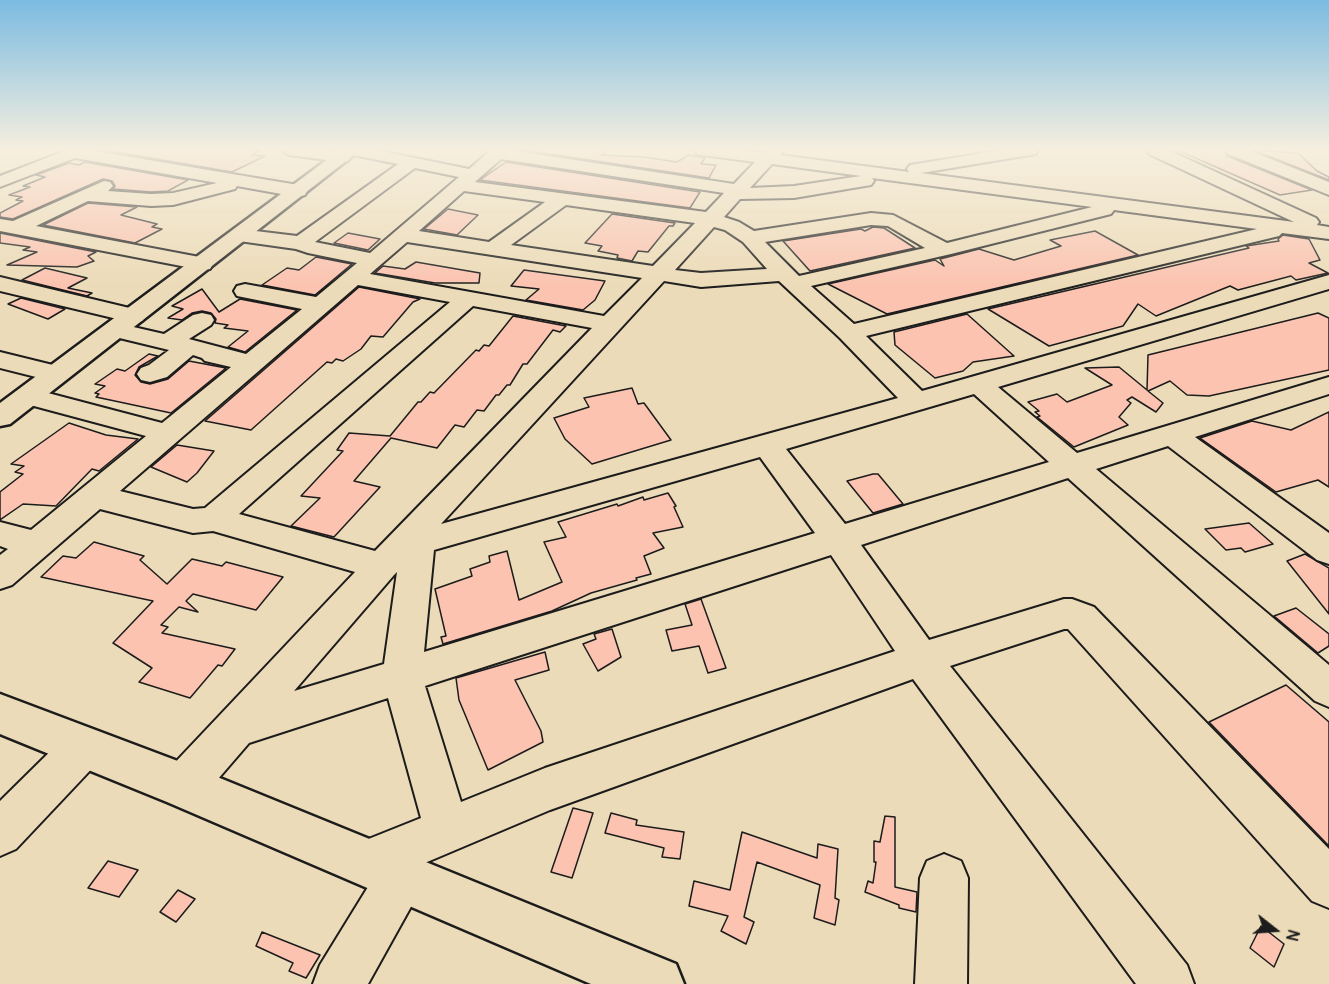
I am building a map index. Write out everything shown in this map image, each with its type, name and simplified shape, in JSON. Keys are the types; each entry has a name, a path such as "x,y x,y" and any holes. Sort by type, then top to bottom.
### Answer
{"main road":[{"path":"0,417 292,196"},
{"path":"0,714 183,786 384,870 627,979"}],"street":[{"path":"7,226 83,196"},
{"path":"97,196 151,200 186,196"},
{"path":"301,243 366,196"},
{"path":"0,574 321,306 448,196"},
{"path":"546,196 711,219 732,226 750,238 917,402"},
{"path":"183,786 610,324 732,196"},
{"path":"1046,196 1121,206 1295,222 1329,232"},
{"path":"1245,196 1295,222"},
{"path":"492,249 562,199"},
{"path":"403,235 701,280 790,278 944,250 1121,206"},
{"path":"849,333 1295,222 1329,211"},
{"path":"750,238 871,219 893,221 944,250"},
{"path":"7,226 202,264"},
{"path":"239,236 301,243 308,247 375,260"},
{"path":"354,278 610,324"},
{"path":"93,496 193,522 213,519 399,552 1329,282"},
{"path":"0,284 125,323 178,344 211,352 214,356 251,363"},
{"path":"245,291 321,306"},
{"path":"213,519 468,299"},
{"path":"150,374 158,371 178,344 202,320"},
{"path":"0,360 56,374"},
{"path":"979,384 1329,688"},
{"path":"236,728 1329,385"},
{"path":"29,396 167,433"},
{"path":"1172,434 1329,550"},
{"path":"767,445 838,539 921,659 1168,984"},
{"path":"0,534 36,544"},
{"path":"399,552 402,676 447,830"},
{"path":"339,984 384,870 447,830 545,790 921,659 1064,614 1072,614 1081,618 1329,884"},
{"path":"0,833 84,747"},
{"path":"941,984 944,878"}],"building":[{"path":"15,196 65,196 13,219 0,217 0,213 23,201 16,200 22,197"},
{"path":"599,196 698,196 690,208"},
{"path":"88,203 137,207 121,215 157,224 152,227 162,229 135,243 43,225"},
{"path":"448,209 478,215 457,235 424,229"},
{"path":"612,214 675,223 669,226 648,252 638,251 632,261 617,258 618,255 598,251 602,246 585,243"},
{"path":"873,227 884,228 915,248 810,271 783,241 861,229 865,231"},
{"path":"1095,231 1138,255 887,314 828,284 935,260 944,266 940,259 979,249 1014,260 1061,246 1050,240"},
{"path":"0,233 96,252 88,256 94,261 77,267 7,265 37,252 23,250 30,247 0,243"},
{"path":"348,233 380,239 368,250 334,243"},
{"path":"1283,235 1309,239 1320,260 1309,263 1328,273 1296,280 1291,276 1238,290 1230,286 1156,316 1138,304 1123,326 1049,346 988,309 1249,248 1246,246 1279,241 1278,239"},
{"path":"316,257 352,264 315,295 262,285 287,268 299,270"},
{"path":"416,262 480,273 479,283 435,283 375,273 383,266 405,269"},
{"path":"45,268 87,278 68,288 92,293 87,296 22,280"},
{"path":"524,270 605,281 595,300 583,310 526,300 539,289 511,286"},
{"path":"359,287 420,299 413,302 383,337 371,336 361,349 343,361 336,359 332,363 327,362 251,430 205,421"},
{"path":"202,289 219,312 240,299 297,310 245,352 228,347 248,331 224,328 228,325 215,323 216,319 211,313 202,311 192,313 182,320 168,318 183,309 172,306"},
{"path":"21,298 65,309 48,319 8,304"},
{"path":"1318,313 1329,318 1329,370 1209,396 1187,395 1170,381 1148,391 1163,403 1156,412 1132,397 1127,400 1131,403 1119,417 1128,425 1074,447 1037,417 1040,416 1035,412 1039,411 1028,402 1057,394 1067,402 1112,385 1085,368 1119,367 1147,390 1148,355"},
{"path":"967,314 1014,356 973,362 963,371 935,378 895,345 894,332"},
{"path":"513,316 566,326 560,332 553,330 527,364 523,364 510,385 496,395 484,411 477,410 464,427 455,425 437,448 391,438 354,481 380,487 334,537 291,526 320,498 301,496 343,451 337,450 349,433 390,436 418,402 421,402 430,392 434,393 476,350 479,351 484,345 489,346"},
{"path":"149,354 158,356 139,367 135,375 141,382 150,384 168,379 189,361 226,368 171,413 96,397 99,394 95,393 105,386 95,384 117,369 125,371"},
{"path":"632,388 638,404 644,403 671,440 592,464 565,439 554,418 589,407 584,398"},
{"path":"1329,412 1329,487 1318,480 1276,492 1200,438 1252,421 1291,430"},
{"path":"69,423 106,435 138,439 99,471 92,469 56,506 23,504 0,520 0,492 23,474 15,472 24,466 11,464"},
{"path":"177,445 214,451 187,482 151,467"},
{"path":"878,474 903,504 873,513 847,481"},
{"path":"668,493 676,506 674,507 683,527 653,533 664,548 644,556 651,574 591,593 552,611 443,644 441,637 446,636 435,589 472,576 470,569 490,562 489,556 507,551 519,600 562,582 544,542 566,537 558,522 643,497 644,500"},
{"path":"1249,523 1273,544 1245,552 1241,548 1226,550 1205,529"},
{"path":"94,542 144,556 140,560 167,584 192,559 222,566 226,562 283,577 256,610 193,594 186,601 198,612 179,607 161,625 168,627 162,633 235,649 222,666 218,665 190,698 139,682 152,668 113,643 153,601 41,577 63,556 76,558"},
{"path":"1305,554 1329,568 1329,614 1287,561"},
{"path":"701,599 726,668 708,673 699,646 672,651 666,630 692,625 685,604"},
{"path":"1296,608 1329,634 1329,646 1318,653 1274,616"},
{"path":"612,629 621,657 598,671 583,644 596,639 594,634"},
{"path":"545,652 549,670 515,680 541,731 543,742 488,770 459,700 456,678"},
{"path":"1286,685 1329,722 1329,846 1209,722"},
{"path":"573,808 593,813 572,878 551,872"},
{"path":"611,813 637,820 636,825 684,832 680,859 662,857 664,848 605,833"},
{"path":"885,816 895,817 895,887 917,892 916,912 899,908 899,905 865,892 868,881 873,883 876,862 874,862 874,841 880,842"},
{"path":"742,832 817,858 818,844 838,849 835,898 839,900 835,925 814,918 820,885 757,862 744,917 754,922 746,944 721,931 728,916 689,906 694,881 730,890"},
{"path":"108,861 138,870 119,897 88,888"},
{"path":"178,890 195,899 176,922 160,912"},
{"path":"1261,926 1284,944 1274,967 1250,948"},
{"path":"262,932 320,955 306,978 289,971 293,963 256,946"}]}
